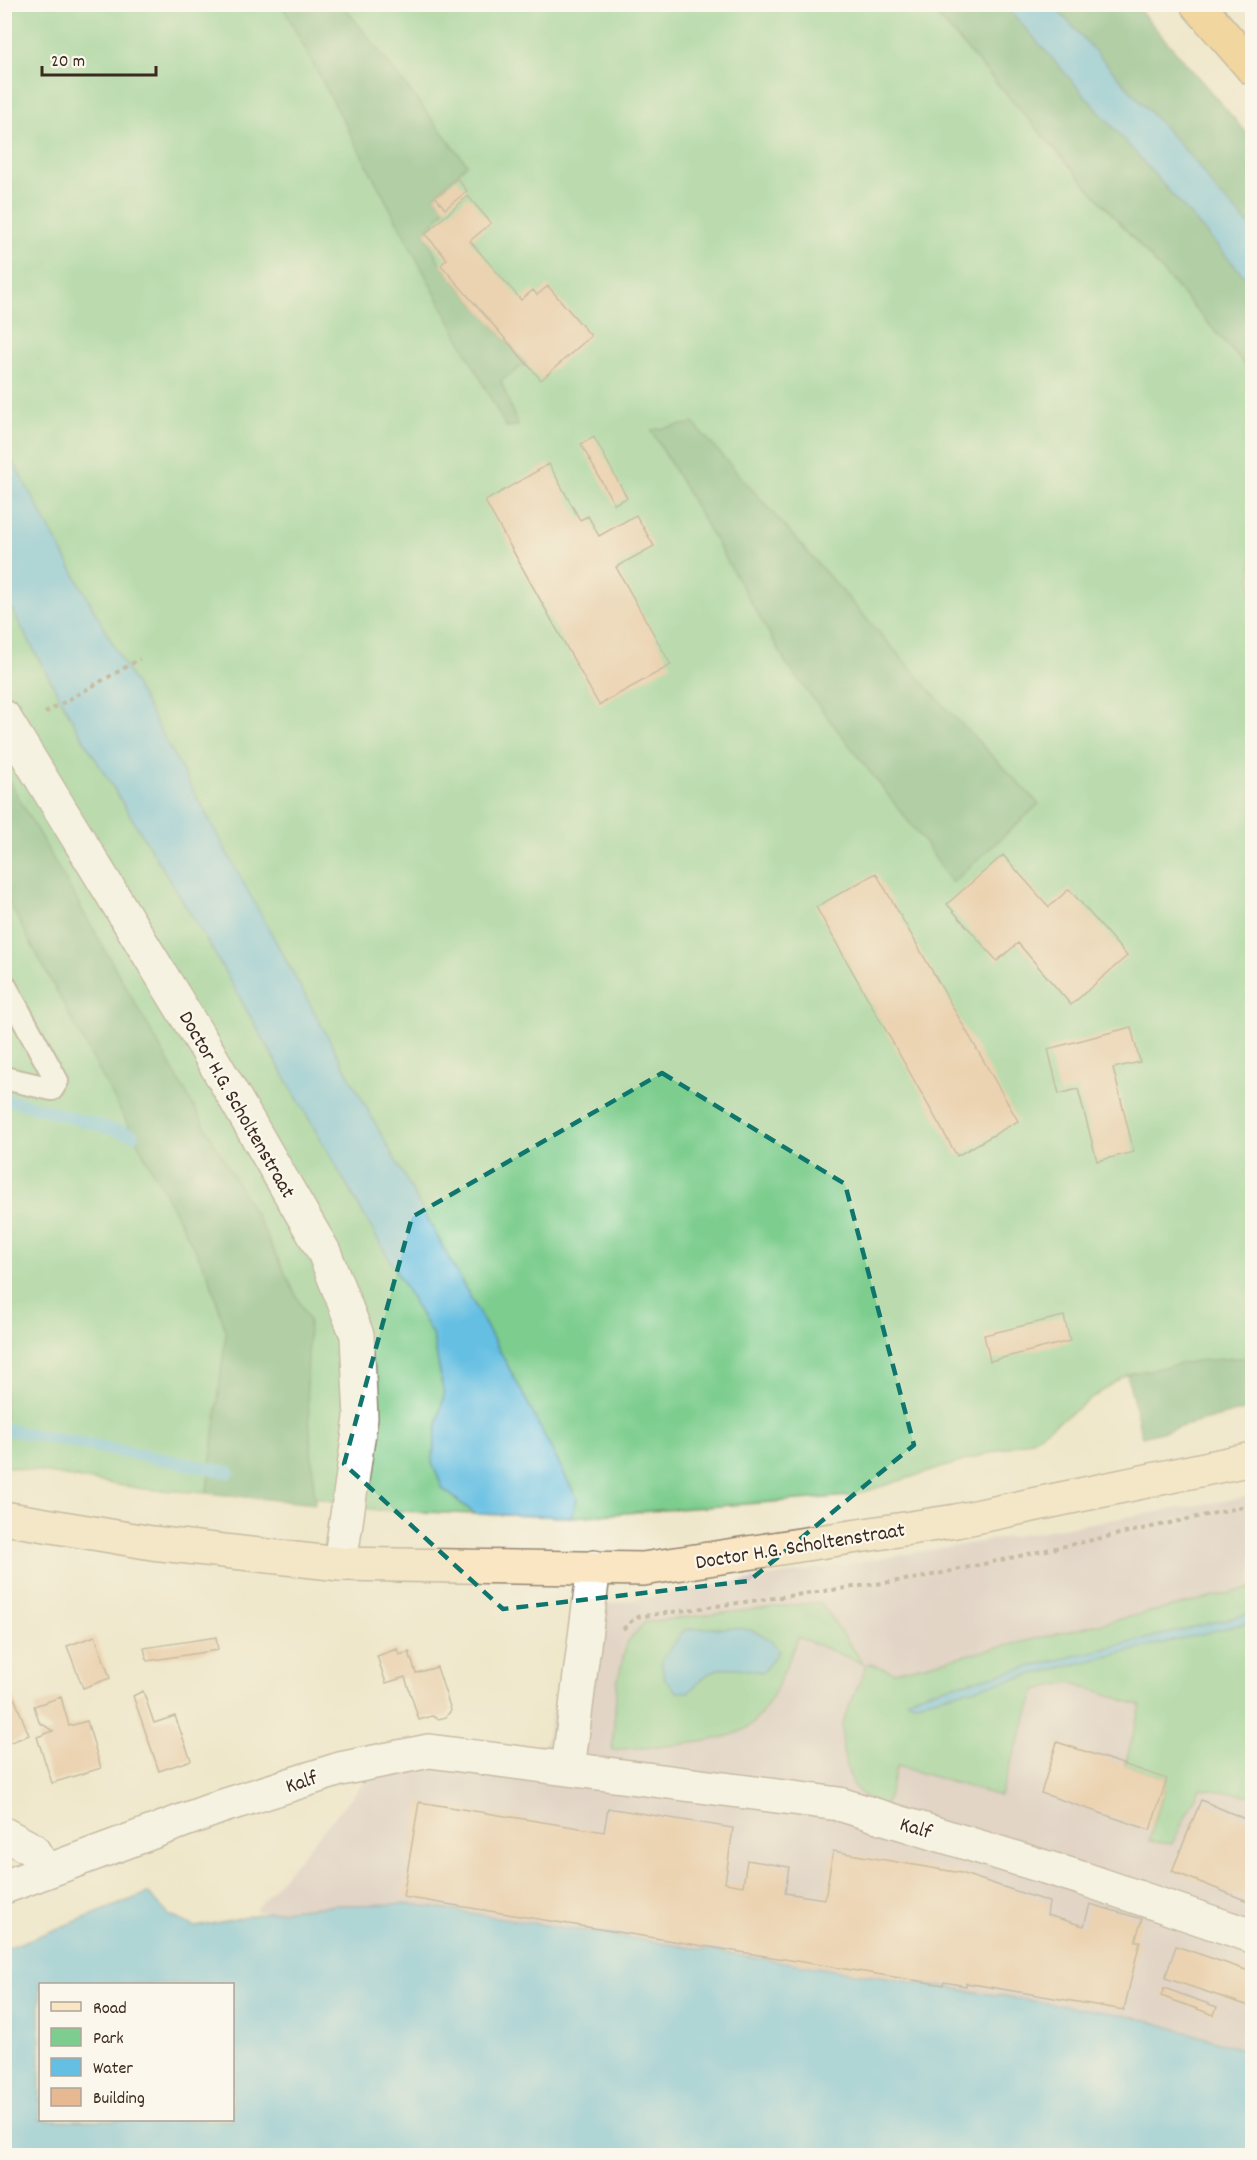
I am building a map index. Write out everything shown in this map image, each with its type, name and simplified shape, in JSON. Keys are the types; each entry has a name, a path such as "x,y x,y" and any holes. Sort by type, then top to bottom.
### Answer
{"highway":[{"path":"1197,4 1252,68"}],"main road":[{"name":"Doctor H.G. Scholtenstraat","path":"4,1518 152,1543 340,1564 643,1569 956,1521 1252,1459"}],"street":[{"name":"Doctor H.G. Scholtenstraat","path":"9,724 207,1050 324,1252 357,1335 361,1418 340,1564"},
{"path":"568,1769 594,1568"},
{"name":"Kalf","path":"4,1887 220,1807 340,1769 429,1751 839,1804 1081,1878 1252,1936"},
{"path":"4,1834 32,1849 46,1871"}],"lane":[{"path":"4,984 57,1081 52,1089 4,1078"}],"path":[{"path":"9,724 140,659"},
{"path":"621,1634 636,1617 919,1578 1252,1505"}],"highlighted area":[{"path":"662,1073 845,1184 914,1445 749,1581 503,1609 344,1464 412,1217"}],"shaded area":[{"path":"1252,1496 1252,2155 966,2155 255,1910 367,1779 545,1744 578,1609"}],"green space":[{"path":"4,5 928,5 1252,373 1252,1357 1127,1374 1032,1440 850,1496 572,1517 475,1514 375,1510 209,1475 207,1493 143,1489 5,1466"},
{"path":"282,5 343,5 467,164 435,196 445,209 425,234 441,265 526,363 501,381 518,426 506,427"},
{"path":"928,5 1005,5 1252,285 1252,373"},
{"path":"1053,5 1135,5 1252,139 1252,228 1216,191 1197,164"},
{"path":"693,423 945,707 1039,804 952,883 925,843 788,666 651,430"},
{"path":"5,774 261,1225 309,1321 307,1386 315,1504 207,1493 226,1332 208,1274 5,895"},
{"path":"1252,1357 1252,1408 1142,1437 1127,1374 1196,1361"},
{"path":"1252,1588 1252,1796 1200,1788 1172,1844 1149,1841 1167,1779 1125,1765 1141,1706 1070,1682 1036,1690 1000,1796 897,1766 885,1807 867,1799 852,1785 843,1752 842,1723 868,1663 894,1672"},
{"path":"820,1602 864,1664 798,1637 780,1681 768,1703 754,1722 743,1730 709,1741 612,1750 617,1683 627,1642 645,1622","holes":["703,1628 749,1670 730,1667 716,1670 702,1678 689,1692"]}],"water":[{"path":"1005,5 1053,5 1197,164 1216,191 1252,228 1252,285"},
{"path":"5,447 520,1388 577,1499 572,1517 475,1514 443,1489 432,1463 444,1395 433,1336 209,944 79,732 5,597"},
{"path":"1252,1613 1252,1622 914,1703 906,1700 925,1692"},
{"path":"735,1628 755,1631 772,1642 779,1651 763,1672 723,1668 707,1675 689,1692 677,1692 664,1678 661,1661 684,1630"},
{"path":"148,1893 169,1915 195,1927 269,1912 338,1905 411,1904 1137,2017 1252,2052 1252,2155 5,2155 5,1949"}],"building":[{"path":"457,178 467,191 445,209 435,196"},
{"path":"468,196 491,223 470,241 521,300 533,290 537,295 548,286 591,336 541,380 441,265 447,259 425,234"},
{"path":"594,437 627,498 614,504 581,444"},
{"path":"549,464 580,520 588,516 599,536 636,515 654,546 616,567 671,665 599,705 485,501"},
{"path":"1003,855 1049,907 1069,889 1127,956 1071,1005 1018,943 997,961 947,904"},
{"path":"876,873 1018,1121 957,1156 816,907"},
{"path":"1131,1027 1140,1062 1113,1068 1134,1152 1097,1161 1078,1089 1059,1094 1048,1049"},
{"path":"1064,1316 1070,1341 990,1361 984,1335"},
{"path":"95,1636 110,1678 83,1688 67,1646"},
{"path":"216,1637 218,1650 147,1661 144,1648"},
{"path":"397,1649 399,1655 409,1652 416,1673 437,1667 451,1710 446,1717 438,1719 432,1716 419,1720 405,1677 386,1683 377,1656"},
{"path":"8,1682 29,1735 4,1745 4,1684"},
{"path":"143,1691 154,1723 175,1716 191,1760 159,1771 133,1696"},
{"path":"61,1697 69,1726 87,1721 101,1768 52,1783 37,1737 53,1731 39,1722 34,1706"},
{"path":"1057,1742 1167,1779 1150,1830 1041,1793"},
{"path":"1201,1800 1252,1822 1252,1897 1250,1902 1172,1871"},
{"path":"419,1802 604,1832 608,1808 733,1828 725,1883 743,1886 747,1860 789,1867 785,1893 825,1899 833,1851 961,1873 1049,1902 1047,1915 1084,1926 1090,1904 1142,1919 1135,1941 1140,1941 1124,2010 966,1983 966,1986 944,1982 943,1985 403,1897"},
{"path":"1176,1946 1252,1972 1252,2007 1165,1978"},
{"path":"1164,1988 1217,2007 1214,2015 1161,1996"}],"waterway":[{"path":"4,1105 6,1099 133,1135"},
{"path":"4,1429 229,1472"}]}
